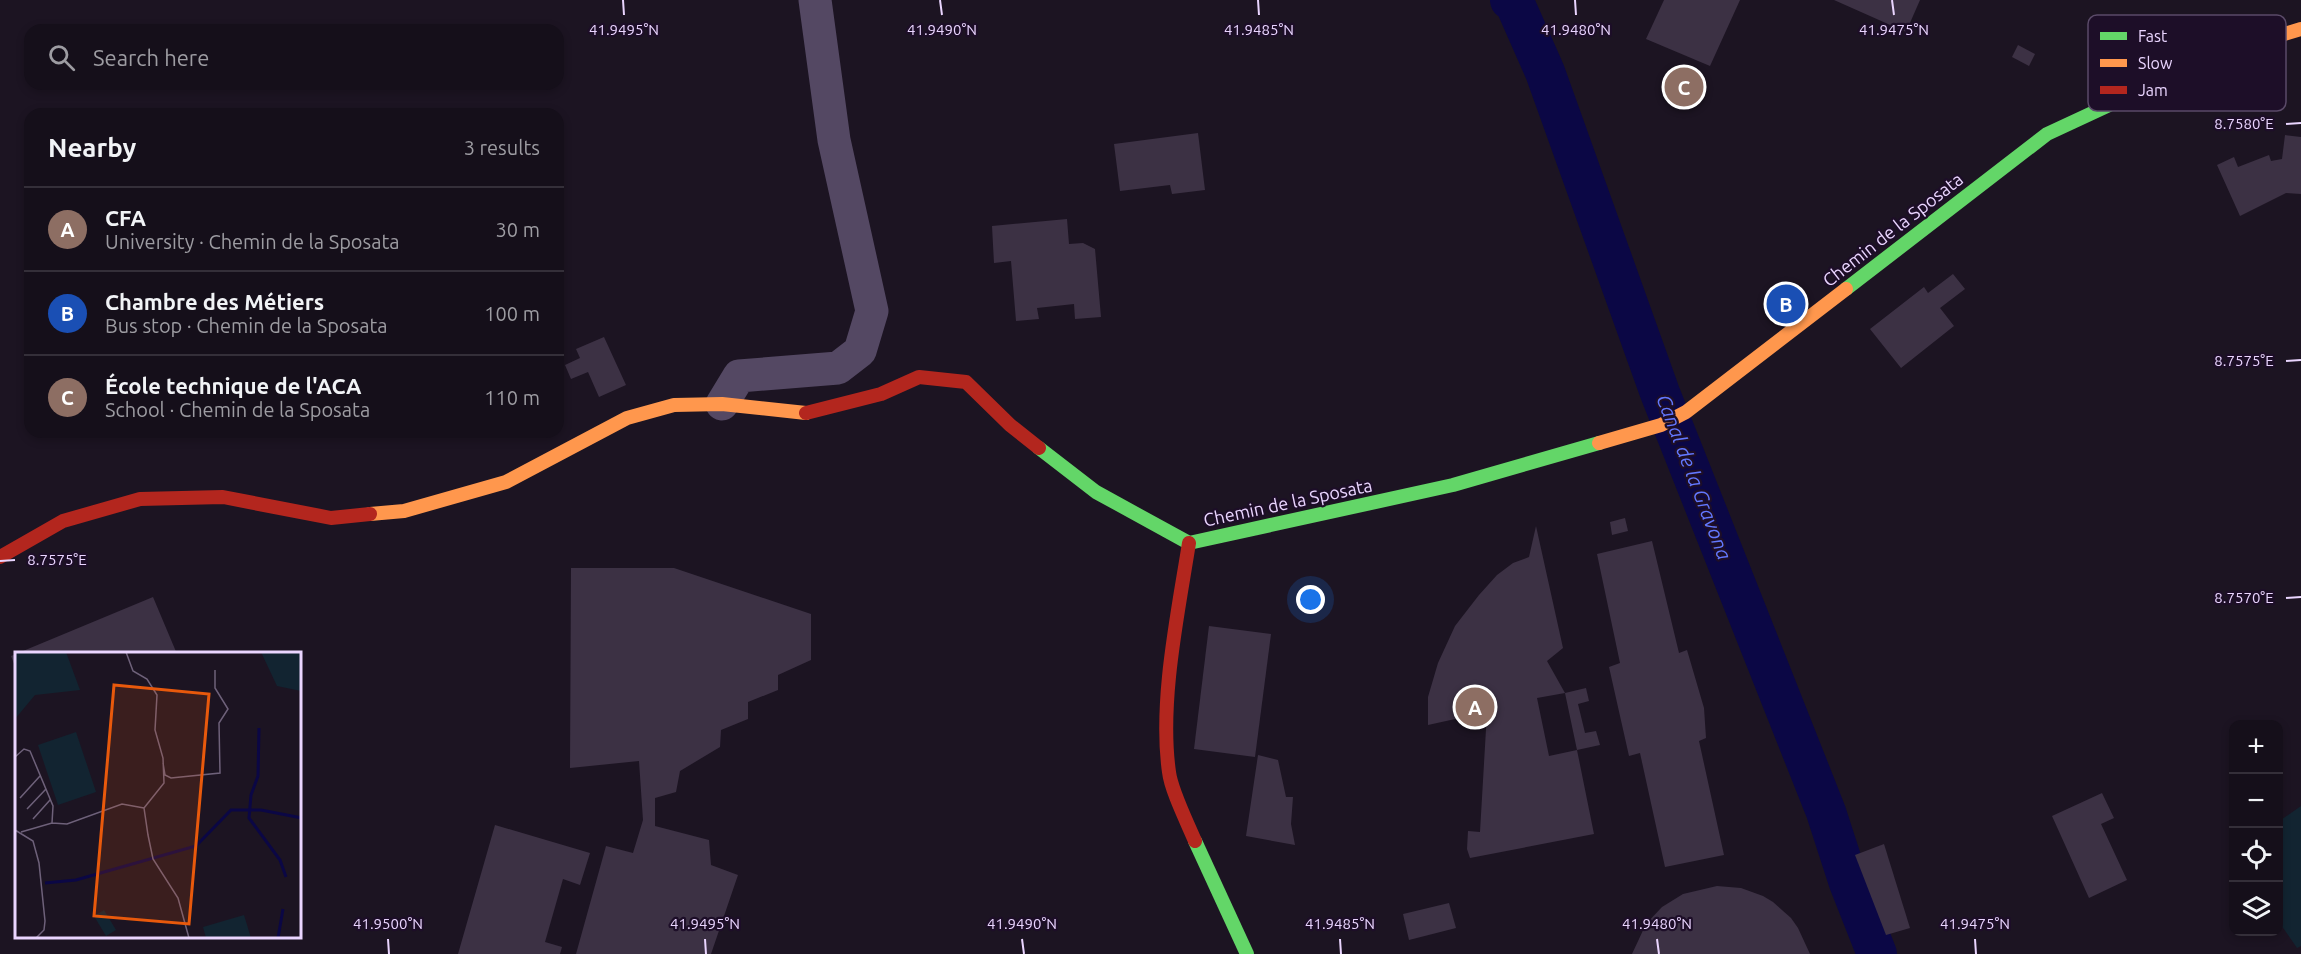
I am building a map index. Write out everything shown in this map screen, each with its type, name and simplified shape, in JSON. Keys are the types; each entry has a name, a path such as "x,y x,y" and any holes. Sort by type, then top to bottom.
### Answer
{"street":[{"path":"722,404 739,376 838,368 860,351 872,311 834,140 815,0"},
{"name":"Chemin de la Sposata","path":"2286,33 2301,28"},
{"name":"Chemin de la Sposata","path":"0,557 63,521 140,499 223,497 331,518 404,511 506,482 627,418 674,405 722,404 802,414 881,394 919,377 966,382 1011,425 1096,492 1189,543 1453,485 1661,425 1686,411 2047,134 2096,111"},
{"path":"1189,543 1177,619 1166,719 1169,774 1194,839 1247,954"}],"shaded area":[{"path":"2301,806 2301,946 2297,948 2283,928 2283,819"}],"building":[{"path":"1664,0 1740,0 1710,66 1646,39"},
{"path":"1834,0 1920,0 1906,32"},
{"path":"2018,45 2035,54 2029,66 2012,57"},
{"path":"1198,133 1205,190 1172,194 1170,185 1120,191 1114,144"},
{"path":"2285,135 2301,137 2301,194 2286,193 2240,216 2217,165 2234,157 2238,167 2269,155 2271,161 2282,159"},
{"path":"1067,219 1069,244 1083,243 1095,249 1101,317 1075,319 1074,304 1037,308 1039,319 1016,321 1011,261 994,263 992,226"},
{"path":"1953,274 1965,289 1940,308 1954,326 1901,368 1870,329 1924,287 1928,293"},
{"path":"604,337 626,385 599,397 588,372 571,379 565,365 580,358 576,349"},
{"path":"1625,518 1628,531 1612,535 1610,522"},
{"path":"1536,526 1563,648 1547,661 1565,693 1537,698 1549,756 1577,750 1594,834 1470,858 1467,849 1468,831 1480,832 1487,712 1428,725 1428,697 1438,663 1455,626 1497,575 1513,563 1529,557"},
{"path":"1652,541 1679,653 1687,650 1704,708 1706,738 1699,741 1724,855 1665,867 1640,753 1629,756 1609,667 1620,663 1597,554"},
{"path":"571,568 674,568 811,614 811,660 778,675 778,690 748,702 748,719 721,730 720,747 680,771 676,792 655,798 655,826 709,840 711,865 738,875 711,954 576,954 606,846 633,853 643,820 639,761 570,768"},
{"path":"153,597 176,652 21,652"},
{"path":"1209,626 1271,634 1255,757 1194,749"},
{"path":"15,654 15,666 11,656"},
{"path":"1586,688 1589,701 1578,704 1585,733 1596,731 1600,745 1577,750 1565,693"},
{"path":"1258,755 1278,760 1286,797 1293,797 1291,824 1295,845 1246,836"},
{"path":"2102,793 2114,818 2101,824 2127,880 2089,898 2052,816"},
{"path":"495,825 590,853 580,885 563,879 545,942 562,947 560,954 458,954"},
{"path":"1884,844 1910,928 1886,935 1855,855"},
{"path":"1717,886 1741,888 1773,902 1791,918 1810,954 1632,954 1646,924 1662,907 1683,894"},
{"path":"1449,903 1456,928 1409,940 1403,914"}],"waterway":[{"name":"Canal de la Gravona","path":"1510,0 1515,4 1545,72 1660,393 1826,812 1849,883 1877,954"}],"traffic: fast":[{"path":"1846,289 2047,134 2096,111"},
{"path":"1039,448 1096,492 1189,543 1453,485 1599,443"},
{"path":"1195,841 1247,954"}],"traffic: slow":[{"path":"2286,34 2301,29"},
{"path":"1599,443 1661,425 1686,412 1846,289"},
{"path":"370,514 404,511 506,482 627,418 674,405 722,404 806,413"}],"traffic: jam":[{"path":"806,413 881,394 919,377 966,382 1010,425 1039,448"},
{"path":"0,557 63,521 140,499 223,497 331,518 370,514"},
{"path":"1189,543 1171,658 1166,717 1169,772 1173,788 1195,841"}],"place":[{"name":"École technique de l'ACA","path":"1684,87"},
{"name":"Chambre des Métiers","path":"1786,304"},
{"name":"CFA","path":"1475,707"}]}
